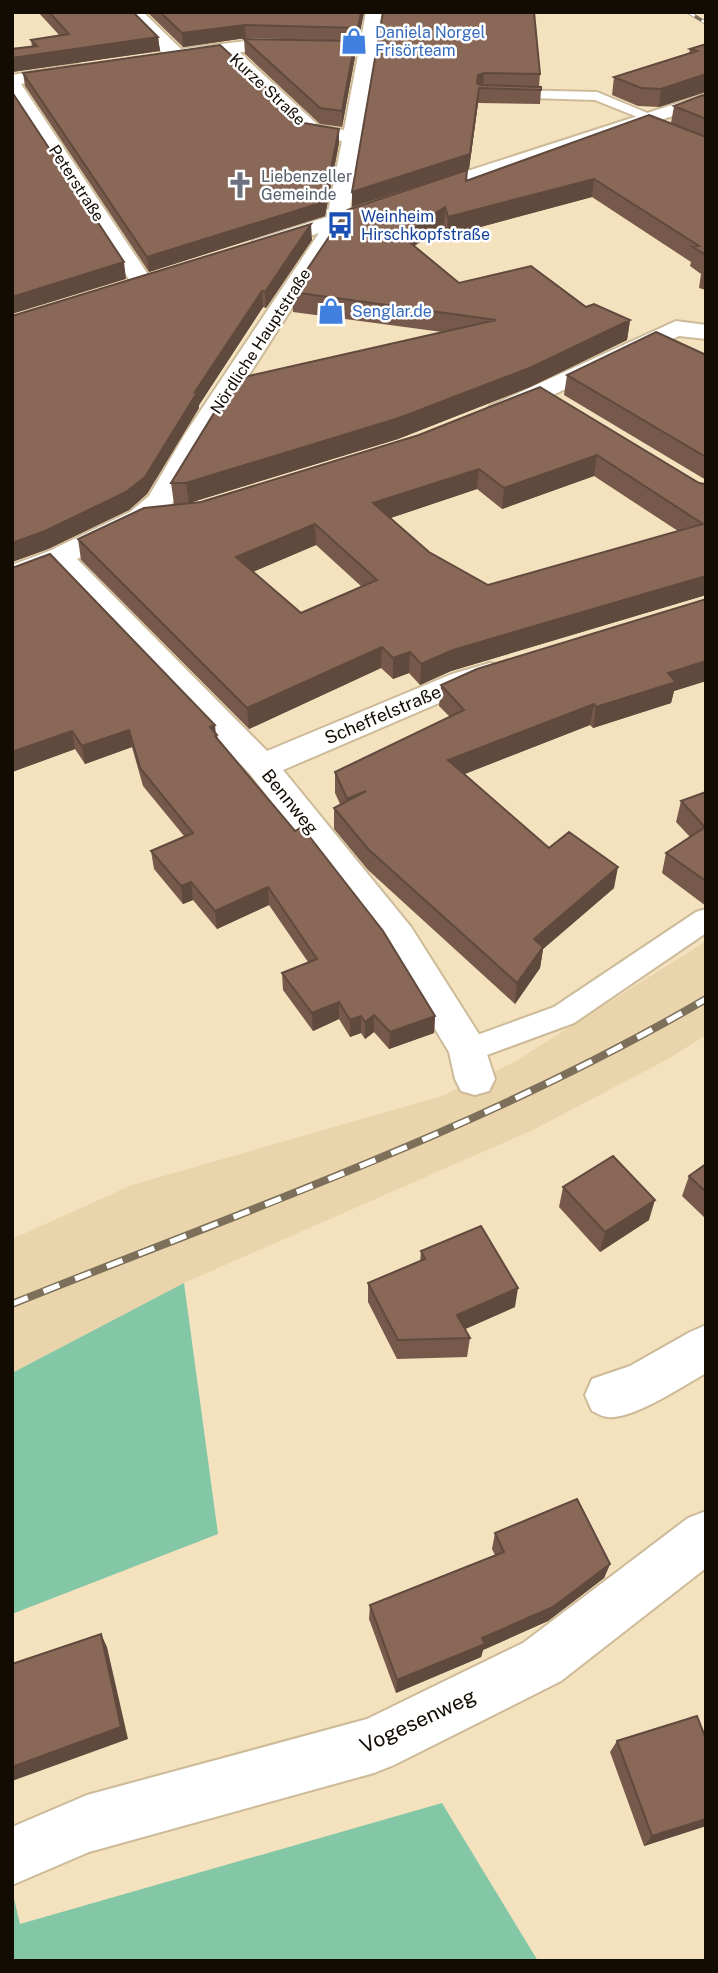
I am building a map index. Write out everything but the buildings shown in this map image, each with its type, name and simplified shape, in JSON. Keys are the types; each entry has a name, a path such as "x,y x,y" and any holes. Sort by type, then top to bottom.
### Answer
{"street":[{"path":"133,12 177,55"},
{"name":"Nördliche Hauptstraße","path":"12,575 59,557 140,518 160,501 198,434 337,222 352,137 360,49 374,12"},
{"path":"149,59 225,48 314,48"},
{"name":"Kurze Straße","path":"225,48 313,131 352,137"},
{"path":"12,82 94,67"},
{"name":"Peterstraße","path":"12,82 142,282"},
{"path":"246,250 706,99"},
{"path":"645,119 673,134"},
{"path":"116,291 168,274"},
{"path":"480,418 540,394 676,328 706,332"},
{"path":"540,394 563,409"},
{"path":"140,518 179,515"},
{"name":"Bennweg","path":"59,557 261,766 398,937 471,1065"},
{"name":"Scheffelstraße","path":"261,766 463,681 514,666"},
{"path":"609,1395 641,1386 706,1347"},
{"name":"Vogesenweg","path":"12,1856 87,1824 374,1745 542,1662 706,1536"}],"lane":[{"path":"484,94 597,96 645,119"},
{"path":"471,1065 564,1015 706,919"}],"shaded area":[{"path":"706,941 706,1035 668,1059 533,1130 184,1283 12,1373 12,1239 132,1185 442,1096 514,1062"}],"green space":[{"path":"184,1283 218,1534 12,1614 12,1373"},
{"path":"442,1803 538,1961 12,1961 12,1890 20,1924"}],"railway":[{"path":"688,12 706,23"},
{"path":"12,1304 277,1200 452,1127 623,1045 706,999"}],"place":[{"name":"Daniela Norgel Frisörteam","path":"354,41"},
{"name":"Liebenzeller Gemeinde","path":"240,185"},
{"name":"Weinheim Hirschkopfstraße","path":"340,225"},
{"name":"Senglar.de","path":"331,311"}]}
